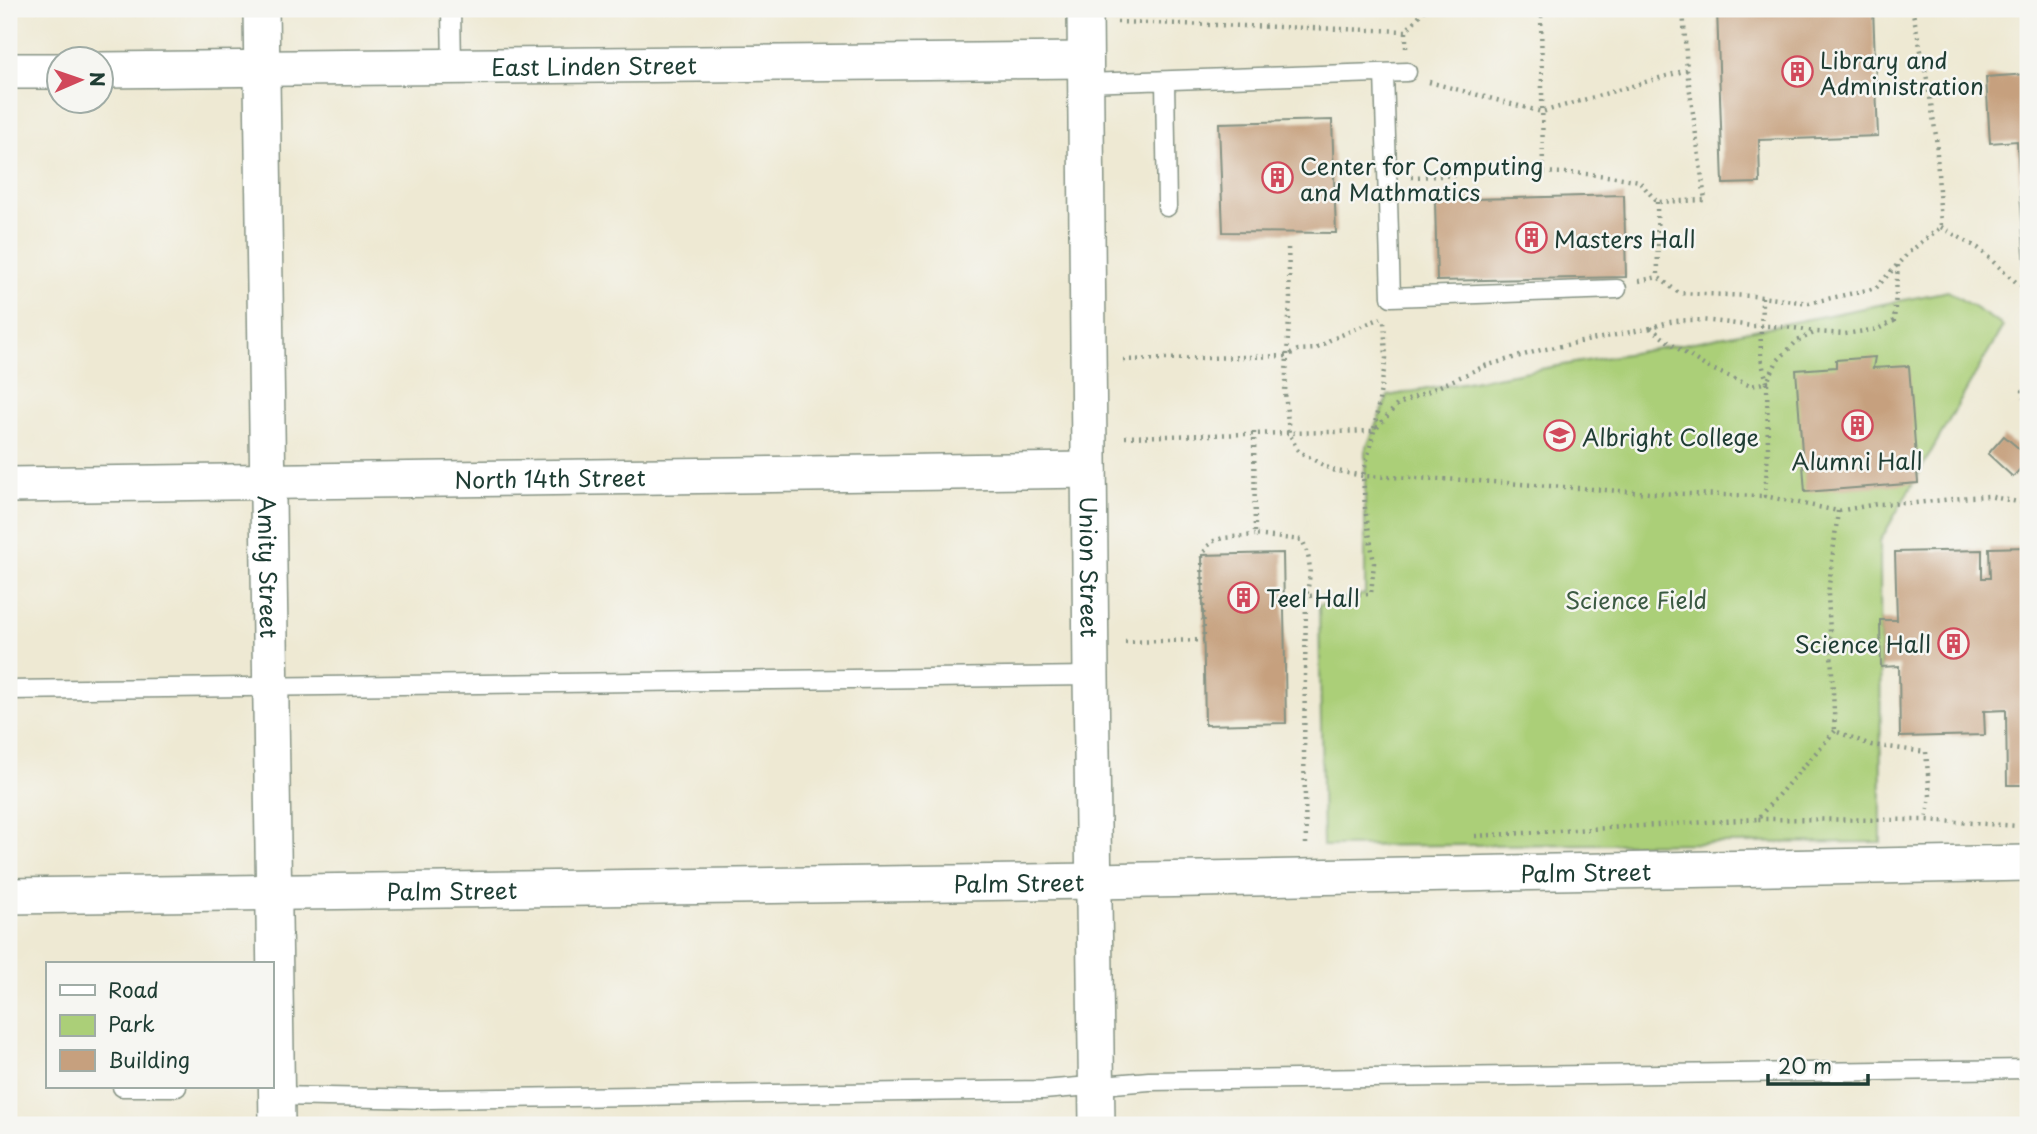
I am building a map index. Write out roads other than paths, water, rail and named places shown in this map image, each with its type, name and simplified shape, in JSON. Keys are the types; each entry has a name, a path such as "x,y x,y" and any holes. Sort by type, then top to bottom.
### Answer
{"street":[{"name":"Amity Street","path":"261,9 275,1098"},
{"name":"Union Street","path":"1085,9 1096,75 1089,470 1097,1125"},
{"name":"East Linden Street","path":"116,70 452,66 1096,75"},
{"path":"9,71 46,71"},
{"name":"North 14th Street","path":"9,485 1089,470"},
{"name":"Palm Street","path":"9,896 1094,881 2028,863"}],"lane":[{"path":"451,9 452,66"},
{"path":"1096,75 1165,81 1408,72"},
{"path":"1384,73 1391,297 1617,289"},
{"path":"1165,81 1167,207"},
{"path":"9,690 1091,676"},
{"path":"275,1098 1043,1090 1163,1081 2028,1069"}],"place":[{"name":"Library and Administration","path":"1797,72"},
{"name":"Center for Computing and Mathmatics","path":"1277,178"},
{"name":"Masters Hall","path":"1531,238"},
{"name":"Alumni Hall","path":"1857,426"},
{"name":"Albright College","path":"1559,436"},
{"name":"Teel Hall","path":"1243,597"},
{"name":"Science Hall","path":"1954,643"}],"park label":[{"name":"Science Field","path":"1636,599"}]}
